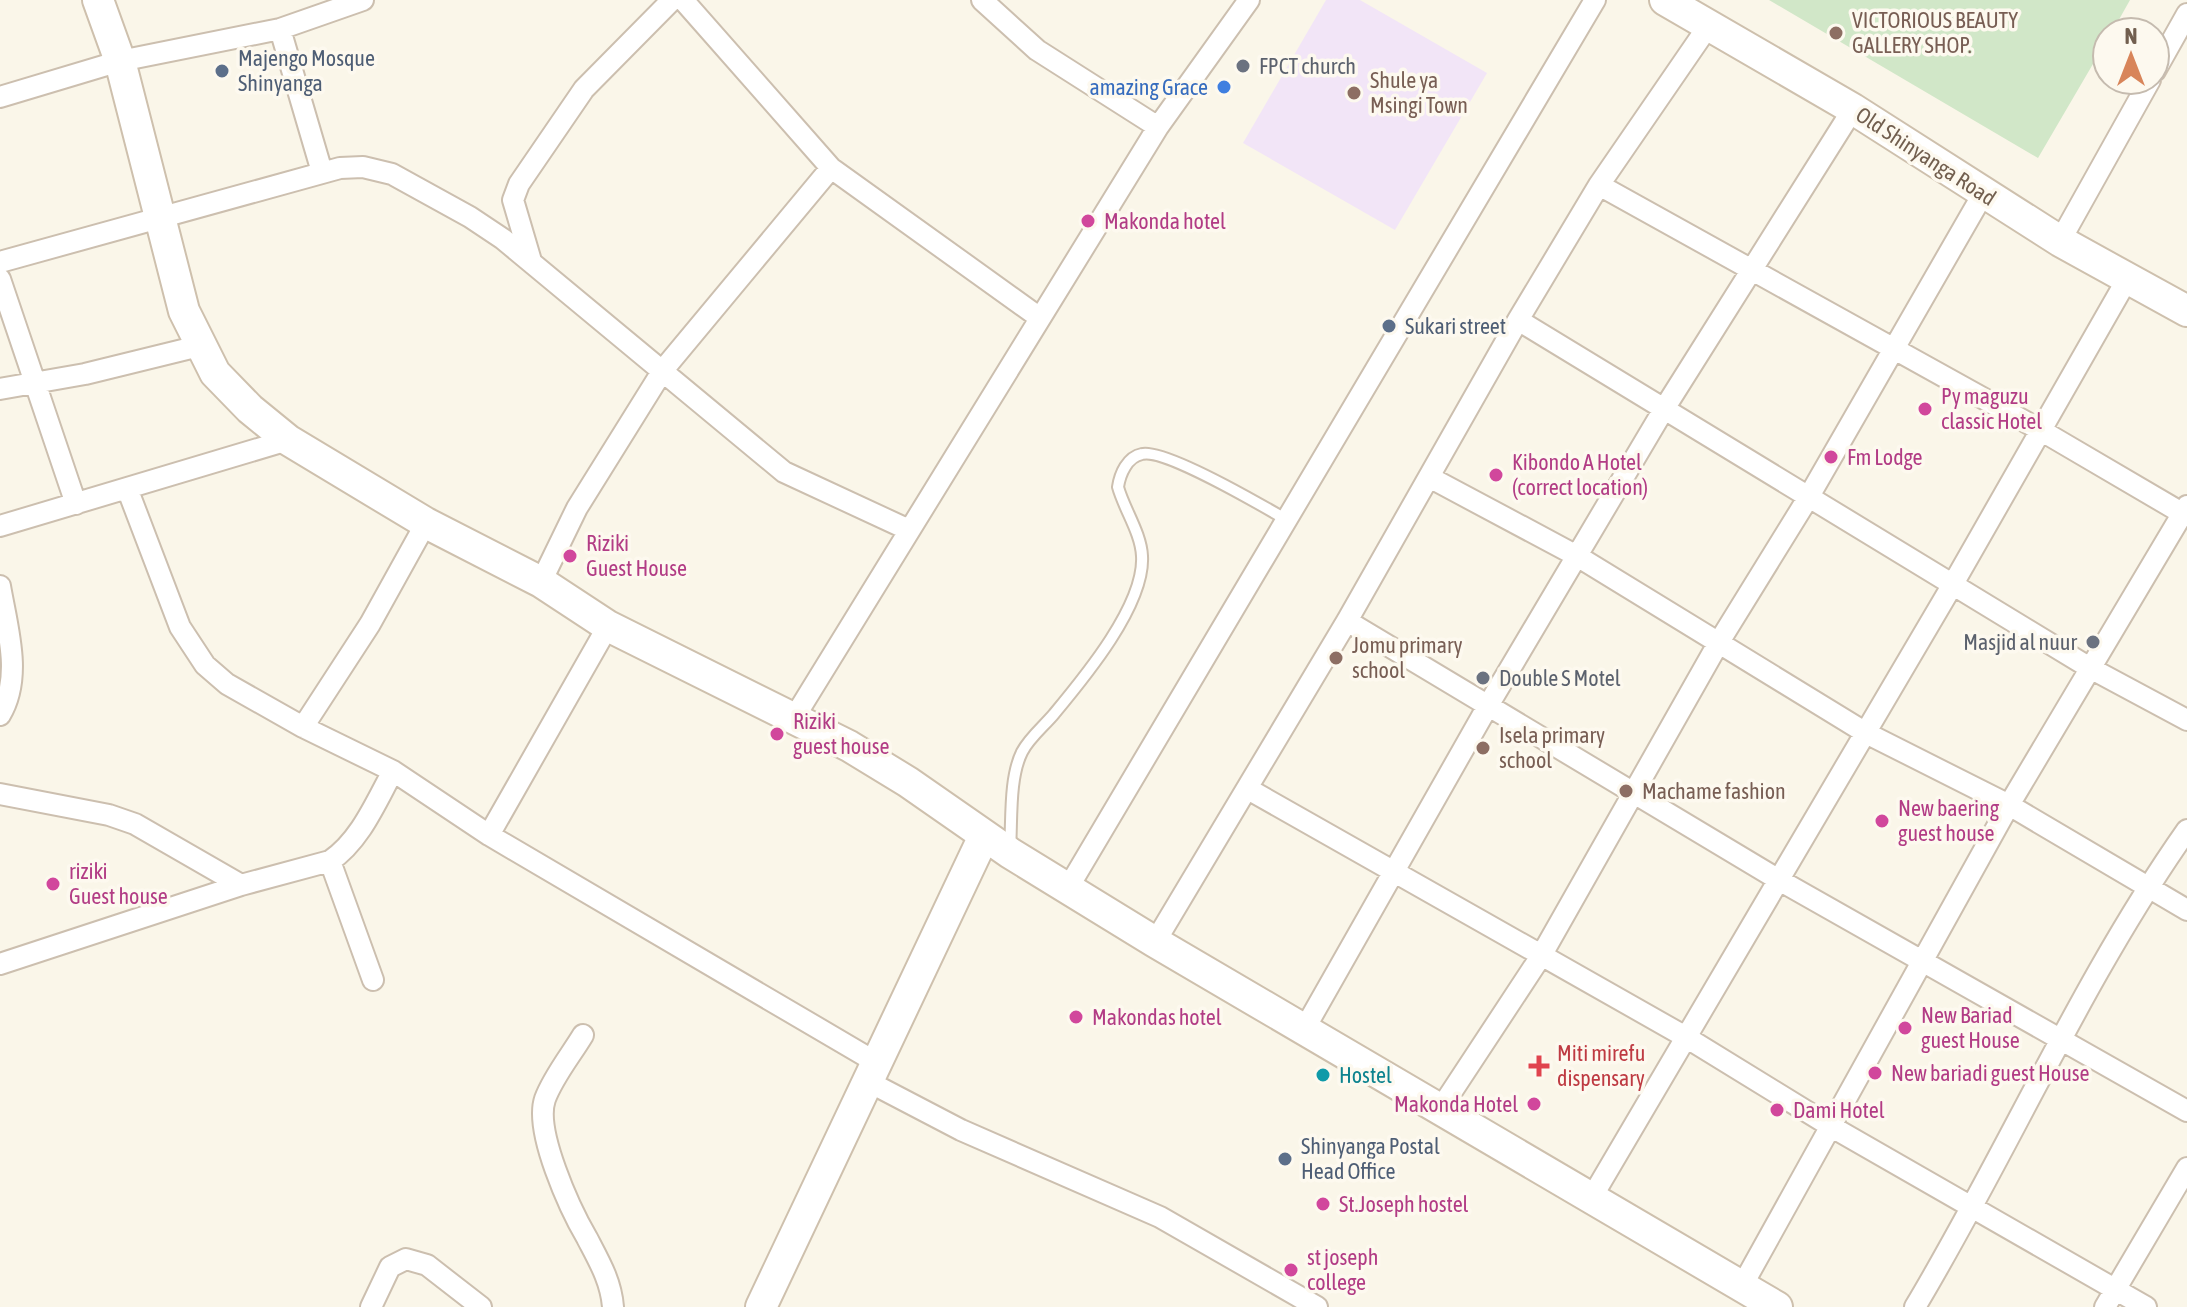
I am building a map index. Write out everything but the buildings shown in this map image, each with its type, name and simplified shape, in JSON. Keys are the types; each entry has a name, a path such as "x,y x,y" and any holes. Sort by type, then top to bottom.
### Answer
{"street":[{"path":"98,0 120,61 184,311 199,346 215,373 250,409 288,440 426,523 541,582 608,626 794,718 908,782 1010,853 1155,942 1777,1307"},
{"path":"0,97 120,61 280,29 334,5 363,0"},
{"path":"532,265 513,200 519,184 584,89 672,0"},
{"path":"683,0 831,168 1040,318"},
{"path":"982,0 1037,50 1158,127"},
{"path":"794,718 1158,127 1249,0"},
{"path":"1068,888 1595,0"},
{"name":"Old Shinyanga Road","path":"1665,0 1853,109 2060,241 2129,276 2187,311"},
{"path":"2171,42 2187,14"},
{"path":"1155,942 1347,621 1518,320 1599,185 1709,25"},
{"path":"280,29 322,172"},
{"path":"2060,241 2141,96"},
{"path":"1305,1028 1489,704 1664,409 1750,267 1853,109"},
{"path":"0,262 322,172 363,167 392,174 470,217 663,370 784,472 909,530"},
{"path":"541,582 583,498 663,370 831,168"},
{"path":"1599,185 2186,512 2009,805 1742,1286"},
{"path":"1439,1111 1541,956 1719,642 1808,498 1983,194"},
{"path":"1592,1197 1684,1036 1953,584 2129,276"},
{"path":"0,279 76,504"},
{"path":"1518,320 2090,668 2187,720"},
{"path":"0,389 199,346"},
{"path":"0,526 288,440"},
{"path":"1429,477 1577,556 1866,733 2009,805 2187,910"},
{"path":"127,488 180,627 198,657 227,684 303,727 393,771 489,835 961,1130 1160,1217 1317,1307"},
{"path":"303,727 370,624 426,523"},
{"path":"0,586 12,669 8,702 0,715"},
{"path":"1347,621 1779,880 2187,1111"},
{"path":"489,835 608,626"},
{"path":"0,964 241,885 330,861 351,842 393,771"},
{"path":"1248,789 1684,1036 1832,1127 1974,1208 2110,1298 2146,1307"},
{"path":"0,794 109,815 135,824 241,885"},
{"path":"1915,1307 1974,1208 2148,886 2187,830"},
{"path":"761,1307 984,836"},
{"path":"330,861 373,980"},
{"path":"583,1035 551,1087 542,1118 546,1145 601,1264 613,1307"},
{"path":"2110,1298 2187,1168"},
{"path":"371,1307 390,1267 406,1259 427,1265 481,1307"}],"lane":[{"path":"1010,853 1015,782 1022,751 1086,673 1122,619 1136,588 1142,565 1141,545 1118,487 1127,463 1138,455 1154,454 1227,486 1287,520"}],"shaded area":[{"path":"1326,0 1360,0 1487,73 1395,230 1243,143"}],"green space":[{"path":"1769,0 2130,0 2121,16 2091,16 2091,67 2038,158"}],"place":[{"name":"VICTORIOUS BEAUTY GALLERY SHOP.","path":"1836,33"},
{"name":"FPCT church","path":"1243,66"},
{"name":"Majengo Mosque Shinyanga","path":"222,71"},
{"name":"amazing Grace","path":"1224,87"},
{"name":"Shule ya Msingi Town","path":"1354,93"},
{"name":"Makonda hotel","path":"1088,221"},
{"name":"Sukari street","path":"1389,326"},
{"name":"Py maguzu classic Hotel","path":"1925,409"},
{"name":"Fm Lodge","path":"1831,457"},
{"name":"Kibondo A Hotel (correct location)","path":"1496,475"},
{"name":"Riziki Guest House","path":"570,556"},
{"name":"Masjid al nuur","path":"2093,642"},
{"name":"Jomu primary school","path":"1336,658"},
{"name":"Double S Motel","path":"1483,678"},
{"name":"Riziki guest house","path":"777,734"},
{"name":"Isela primary school","path":"1483,748"},
{"name":"Machame fashion","path":"1626,791"},
{"name":"New baering guest house","path":"1882,821"},
{"name":"riziki Guest house","path":"53,884"},
{"name":"Makondas hotel","path":"1076,1017"},
{"name":"New Bariad guest House","path":"1905,1028"},
{"name":"Miti mirefu dispensary","path":"1539,1066"},
{"name":"New bariadi guest House","path":"1875,1073"},
{"name":"Hostel","path":"1323,1075"},
{"name":"Makonda Hotel","path":"1534,1104"},
{"name":"Dami Hotel","path":"1777,1110"},
{"name":"Shinyanga Postal Head Office","path":"1285,1159"},
{"name":"St.Joseph hostel","path":"1323,1204"},
{"name":"st joseph college","path":"1291,1270"}]}
